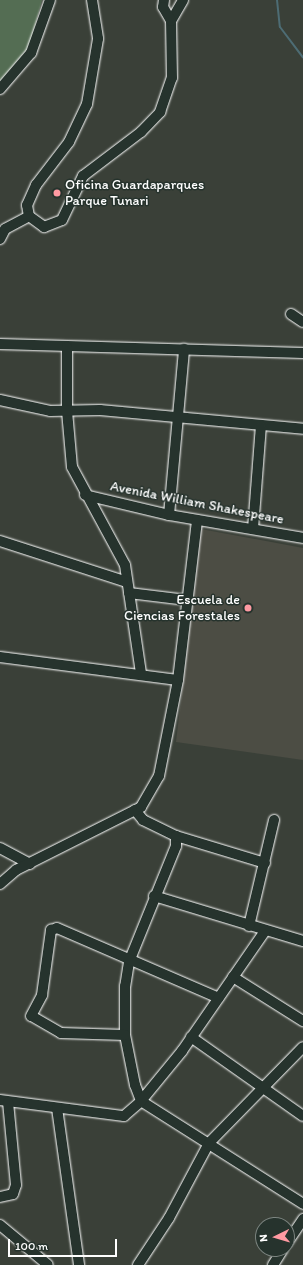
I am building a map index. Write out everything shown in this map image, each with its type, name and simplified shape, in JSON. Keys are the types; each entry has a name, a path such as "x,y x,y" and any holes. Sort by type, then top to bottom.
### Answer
{"street":[{"path":"0,89 31,53 50,0"},
{"path":"92,0 98,39 87,104 69,142 33,189 27,205 30,216 44,227 62,220 78,182 160,112 172,78 171,20 163,7 164,0"},
{"path":"171,20 183,0"},
{"path":"0,239 5,229 30,216"},
{"path":"291,314 303,322"},
{"path":"0,344 67,347 303,352"},
{"path":"67,347 67,411 72,467 85,495 119,552 128,582 141,673"},
{"path":"169,515 184,349"},
{"path":"0,400 67,411 100,410 303,429"},
{"path":"253,529 261,426"},
{"name":"Avenida William Shakespeare","path":"85,495 169,515 303,538"},
{"path":"0,884 30,864 141,807 159,776 178,680 197,520"},
{"path":"0,542 128,582"},
{"path":"129,593 187,600"},
{"path":"0,657 62,667 141,673 178,680"},
{"path":"134,810 143,820 176,836 265,863"},
{"path":"249,926 274,820"},
{"path":"176,836 176,846 154,896 129,962 125,1035 141,1102 209,1143 303,1204"},
{"path":"0,848 30,864"},
{"path":"154,896 303,942"},
{"path":"125,1035 61,1033 31,1016 42,995 51,930 57,928 129,962 219,998"},
{"path":"0,1197 13,1194 16,1185 4,1101 124,1116 141,1102 219,998 265,931"},
{"path":"233,977 303,1021"},
{"path":"190,1037 303,1116"},
{"path":"138,1265 169,1218 209,1143 303,1047"},
{"path":"57,1108 79,1265"},
{"path":"295,1231 303,1219"},
{"path":"0,1225 48,1265"}],"shaded area":[{"name":"Escuela de Ciencias Forestales","path":"201,529 303,548 303,760 176,742"}],"green space":[{"path":"0,0 42,0 29,47 0,81"}],"waterway":[{"path":"277,0 280,27 303,57"}],"place":[{"name":"Oficina Guardaparques Parque Tunari","path":"57,193"},
{"name":"Escuela de Ciencias Forestales","path":"248,608"}]}
